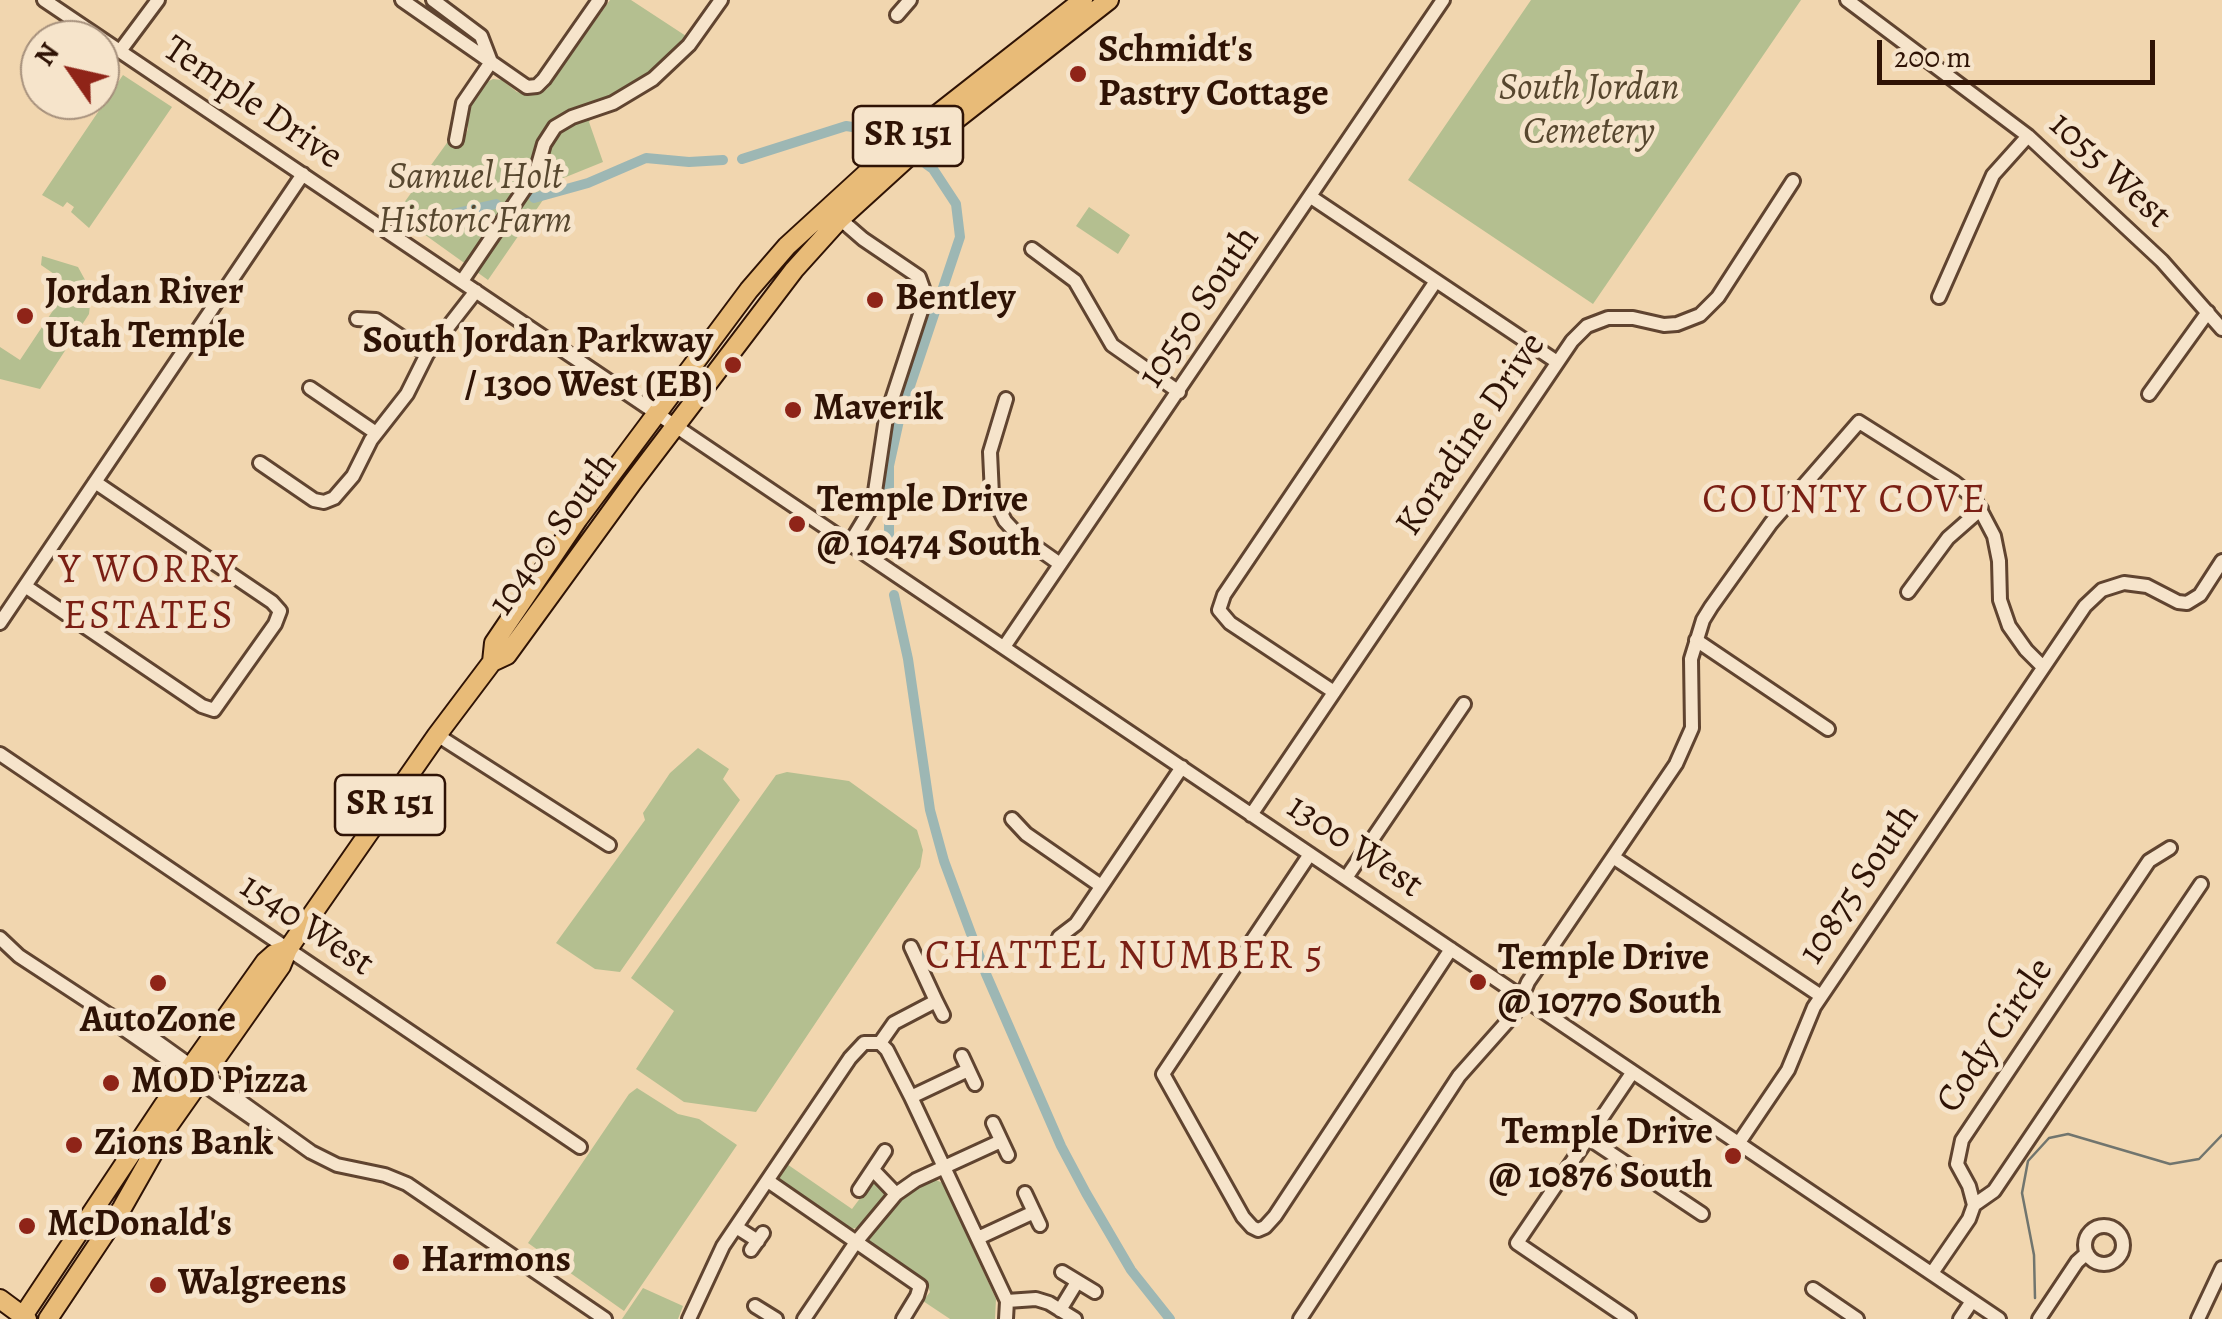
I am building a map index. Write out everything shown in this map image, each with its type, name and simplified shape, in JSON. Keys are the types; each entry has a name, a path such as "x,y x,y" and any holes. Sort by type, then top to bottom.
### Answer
{"main road":[{"name":"10400 South","path":"492,662 494,643 592,499 786,246 857,178 1083,0"},
{"name":"SR 151","path":"840,220 924,144 1108,0"},
{"name":"10400 South","path":"492,662 507,655 794,270 840,220"},
{"name":"SR 151","path":"48,1319 122,1208 195,1074 281,966 288,949 492,662"},
{"name":"SR 151","path":"24,1318 195,1074 265,962 288,949"},
{"path":"0,1299 24,1318"}],"street":[{"name":"Temple Drive","path":"44,0 74,20"},
{"path":"120,51 158,0"},
{"path":"402,0 522,86 537,86 600,0"},
{"path":"433,0 474,28 487,45 491,62 463,103 456,140"},
{"path":"462,281 538,168 544,144 555,128 572,117 613,104 653,79 689,45 721,0"},
{"path":"897,15 910,0"},
{"name":"10550 South","path":"1004,647 1443,0"},
{"name":"1055 West","path":"1847,0 2028,136 2162,262 2222,328"},
{"name":"Temple Drive","path":"120,51 674,428"},
{"path":"1939,297 1993,175 2028,136"},
{"path":"0,623 304,174"},
{"name":"Koradine Drive","path":"1252,815 1579,333 1597,321 1620,316 1664,325 1700,315 1728,282 1793,180"},
{"path":"1311,196 1557,362"},
{"path":"840,220 863,240 919,276 924,291 923,305 886,418 872,504 850,544"},
{"path":"1032,249 1075,281 1112,345 1179,392"},
{"path":"1334,692 1230,623 1218,610 1224,595 1436,280"},
{"path":"260,463 312,498 324,502 334,498 407,394 427,354 476,291"},
{"path":"2149,394 2208,312"},
{"path":"357,318 376,320 427,354"},
{"path":"310,388 376,433"},
{"path":"1006,399 990,452 992,494 1016,534 1060,564"},
{"path":"1300,1319 1459,1076 1505,1027 1685,746 1694,712 1691,659 1711,607 1771,523 1860,422 1965,490 1981,509 1998,548 1998,587 2004,613 2016,638 2043,666"},
{"name":"1300 West","path":"674,428 1999,1319"},
{"path":"25,586 202,706 214,710 224,700 280,611 95,482"},
{"path":"1908,592 1948,538 1981,509"},
{"name":"10875 South","path":"1738,1144 1788,1070 1821,996 2084,606 2102,590 2136,584 2187,603 2200,594 2222,562"},
{"path":"1696,640 1828,729"},
{"path":"1346,878 1464,704"},
{"path":"437,735 609,845"},
{"name":"1540 West","path":"0,754 580,1147"},
{"path":"1059,937 1076,924 1182,767"},
{"path":"1012,819 1026,834 1101,886"},
{"name":"Cody Circle","path":"1974,1205 1956,1164 1962,1140 2149,861 2170,848"},
{"path":"1310,854 1163,1074 1243,1216 1258,1230 1275,1216 1451,949"},
{"path":"1614,856 1821,996"},
{"path":"1932,1273 1974,1205 1994,1191 2201,884"},
{"path":"0,938 19,956 109,1015 132,1036 195,1074 252,1119 337,1165 406,1184 605,1319"},
{"path":"911,947 943,1015"},
{"path":"880,1042 894,1023 936,1001"},
{"path":"880,1042 911,1097 1007,1301 1006,1319"},
{"path":"689,1319 723,1246 850,1058 864,1043 880,1042"},
{"path":"962,1056 975,1084"},
{"path":"911,1097 968,1070"},
{"path":"1629,1319 1516,1243 1632,1073"},
{"path":"804,1319 856,1242 896,1194 945,1167 1004,1148 993,1124"},
{"path":"1588,1138 1702,1214"},
{"path":"859,1190 885,1151"},
{"path":"874,1171 896,1194"},
{"path":"768,1180 920,1286 903,1319"},
{"path":"978,1238 1037,1218 1026,1193"},
{"path":"736,1227 757,1241"},
{"path":"2039,1319 2087,1253"},
{"path":"2198,1319 2222,1268"},
{"path":"1062,1272 1095,1292"},
{"path":"1060,1310 1077,1282"},
{"path":"1814,1289 1858,1319"},
{"path":"1007,1301 1036,1299 1075,1319"},
{"path":"1960,1319 1972,1301"},
{"path":"755,1306 776,1319"}],"green space":[{"name":"Samuel Holt Historic Farm","path":"610,0 631,0 686,36 661,65 601,101 589,122 603,162 556,181 488,280 396,214 449,140 461,147 468,129 467,111 487,82 502,80 517,92 534,95 547,89"},
{"name":"South Jordan Cemetery","path":"1531,0 1801,0 1593,304 1408,180"},
{"path":"123,75 172,107 89,228 71,212 74,207 67,202 63,207 42,195 93,120 120,120"},
{"path":"1089,207 1130,235 1118,254 1076,226"},
{"path":"42,256 78,267 90,289 90,305 89,314 40,389 0,379 0,347 20,360 70,285 41,265"},
{"path":"698,748 729,769 723,779 740,800 620,972 595,969 556,943 645,820 643,813 670,773"},
{"path":"787,772 849,781 917,830 923,850 920,867 756,1112 684,1102 636,1069 674,1011 631,978 776,775"},
{"path":"637,1088 678,1114 699,1119 737,1145 624,1311 528,1243 629,1094"},
{"path":"784,1162 852,1209 873,1181 884,1189 884,1196 859,1227 848,1230 778,1182"},
{"path":"931,1178 943,1183 996,1299 995,1319 950,1319 923,1301 930,1292 926,1281 868,1242 868,1236 893,1203"},
{"path":"643,1288 683,1306 678,1319 622,1319"}],"waterway":[{"path":"742,159 846,126 886,132"},
{"path":"534,198 588,183 646,158 723,160"},
{"path":"889,549 889,466 900,416 960,237 956,204 926,164"},
{"path":"413,223 496,204"},
{"path":"894,595 908,659 930,810 944,861 986,974 1061,1146 1086,1193 1131,1270 1170,1319"},
{"path":"2035,1298 2034,1255 2022,1193 2028,1161 2049,1138 2068,1134 2170,1164 2199,1159 2222,1135"}],"place":[{"name":"Schmidt's Pastry Cottage","path":"1078,74"},
{"name":"Bentley","path":"875,300"},
{"name":"Jordan River Utah Temple","path":"25,316"},
{"name":"South Jordan Parkway / 1300 West (EB)","path":"733,365"},
{"name":"Maverik","path":"793,410"},
{"name":"Temple Drive @ 10474 South","path":"797,524"},
{"name":"Temple Drive @ 10770 South","path":"1478,982"},
{"name":"AutoZone","path":"158,983"},
{"name":"MOD Pizza","path":"111,1083"},
{"name":"Zions Bank","path":"74,1145"},
{"name":"Temple Drive @ 10876 South","path":"1733,1156"},
{"name":"McDonald's","path":"27,1226"},
{"name":"Harmons","path":"401,1262"},
{"name":"Walgreens","path":"158,1285"}],"district":[{"name":"COUNTY COVE","path":"1845,502"},
{"name":"Y WORRY ESTATES","path":"149,595"},
{"name":"CHATTEL NUMBER 5","path":"1125,958"}]}
